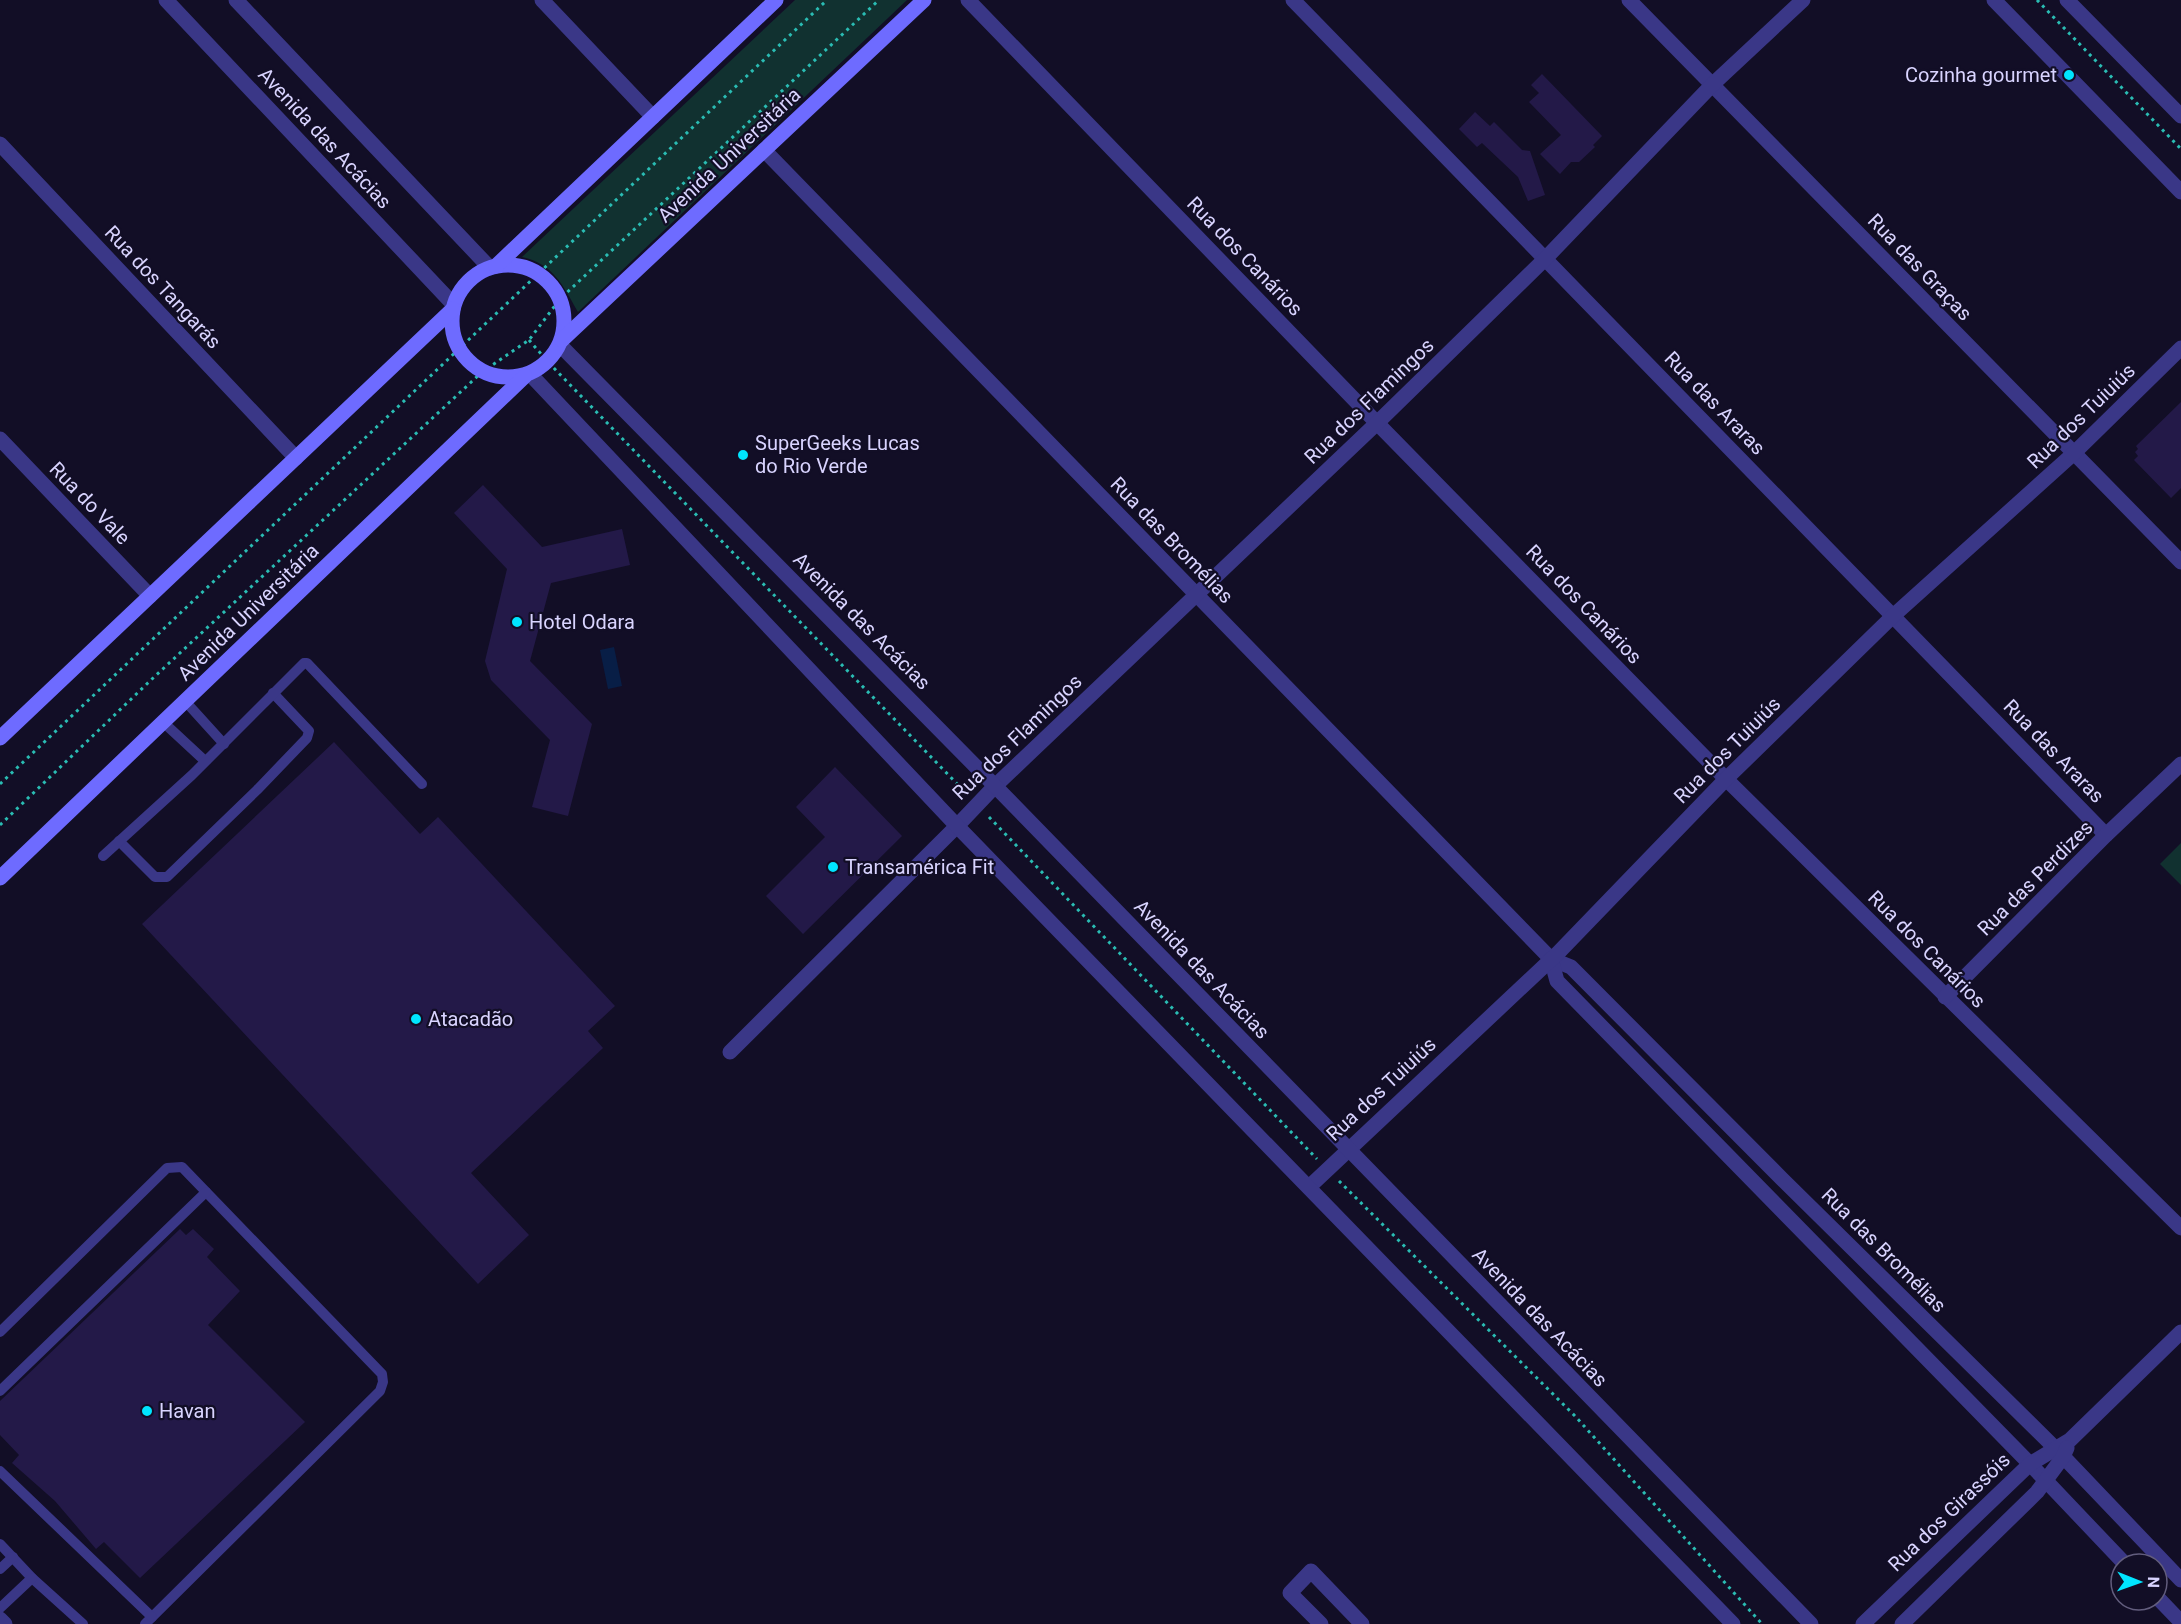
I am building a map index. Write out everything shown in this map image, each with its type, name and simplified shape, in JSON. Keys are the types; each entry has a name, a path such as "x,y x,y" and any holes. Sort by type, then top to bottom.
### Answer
{"main road":[{"path":"0,738 454,307 468,282 493,267 776,0"},
{"name":"Avenida Universitária","path":"0,878 527,375 548,362 561,343 924,0"},
{"path":"493,267 509,264 522,266 538,274 554,287 560,298 565,326 561,343"},
{"path":"454,307 452,328 459,349 468,361 482,372 503,378 527,375"}],"street":[{"name":"Avenida das Acácias","path":"166,0 454,307"},
{"name":"Avenida das Acácias","path":"236,0 493,267"},
{"path":"542,0 653,117"},
{"name":"Rua dos Canários","path":"968,0 1377,423 1726,779 2181,1228"},
{"name":"Rua das Araras","path":"1293,0 2106,835"},
{"name":"Rua das Graças","path":"1629,0 2181,562"},
{"name":"Rua dos Flamingos","path":"730,1052 995,786 1377,423 1545,259 1713,84 1803,0"},
{"path":"1994,0 2181,192"},
{"path":"2067,0 2181,116"},
{"name":"Rua dos Tangarás","path":"0,144 296,458"},
{"name":"Rua das Bromélias","path":"764,150 1551,959 1571,967 2059,1452 2181,1580"},
{"name":"Avenida das Acácias","path":"561,343 1811,1624"},
{"name":"Rua dos Tuiuiús","path":"1309,1187 1551,959 1726,779 1893,616 2073,454 2181,348"},
{"path":"527,375 957,826 1732,1624"},
{"name":"Rua do Vale","path":"0,439 150,596"},
{"name":"Rua das Perdizes","path":"1945,997 2106,835 2181,764"},
{"name":"Rua das Bromélias","path":"1551,959 1557,981 2113,1552"},
{"path":"1902,1624 2046,1482 2059,1452 2181,1332"},
{"name":"Rua dos Girassóis","path":"1863,1624 2030,1464 2059,1452"},
{"path":"1321,1624 1290,1593 1311,1571 1362,1624"},
{"path":"2169,1610 2181,1622"},
{"path":"0,1619 5,1624"}],"lane":[{"path":"103,856 224,744 301,665 307,663 422,784"},
{"path":"119,841 155,877 161,878 167,877 196,850 308,738 309,731 273,693"},
{"path":"185,701 224,744"},
{"path":"163,722 205,761"},
{"path":"0,1332 166,1168 182,1167 382,1374 383,1382 380,1391 148,1621 0,1471"},
{"path":"0,1390 206,1192"},
{"path":"0,1544 32,1578 83,1624"},
{"path":"0,1569 13,1557"},
{"path":"0,1608 32,1578"}],"path":[{"path":"0,784 827,0"},
{"path":"0,825 152,679 482,372 529,340 560,298 879,0"},
{"path":"2037,0 2181,149"},
{"path":"529,340 1327,1168 1575,1416 1762,1624"}],"green space":[{"path":"795,0 907,0 578,312 562,285 550,271 533,260 522,257"},
{"path":"2181,843 2181,885 2160,864"}],"water":[{"path":"614,647 622,686 608,689 600,650"}],"building":[{"path":"1542,74 1602,136 1593,145 1595,147 1579,162 1571,162 1560,174 1540,154 1561,135 1529,102 1539,93 1531,85"},
{"path":"1475,112 1490,126 1494,122 1522,150 1530,151 1545,195 1528,201 1518,177 1482,143 1477,147 1459,129"},
{"path":"2181,402 2181,488 2171,498 2134,460 2138,456 2135,452 2138,449 2136,446"},
{"name":"Hotel Odara","path":"483,485 542,547 622,529 630,565 551,583 530,661 592,724 568,816 532,807 550,740 491,680 485,661 507,569 454,513"},
{"name":"Atacadão","path":"334,742 420,834 438,817 615,1006 588,1031 603,1048 471,1173 529,1235 478,1284 142,924"},
{"name":"Transamérica Fit","path":"835,767 902,836 803,934 766,896 825,837 796,807"},
{"name":"Havan","path":"180,1229 186,1235 193,1229 214,1249 207,1257 240,1291 208,1325 305,1422 140,1578 104,1542 96,1549 55,1501 12,1463 19,1455 0,1435 0,1401"}],"place":[{"name":"Cozinha gourmet","path":"2069,75"},
{"name":"SuperGeeks Lucas do Rio Verde","path":"743,455"},
{"name":"Hotel Odara","path":"517,622"},
{"name":"Transamérica Fit","path":"833,867"},
{"name":"Atacadão","path":"416,1019"},
{"name":"Havan","path":"147,1411"}]}
